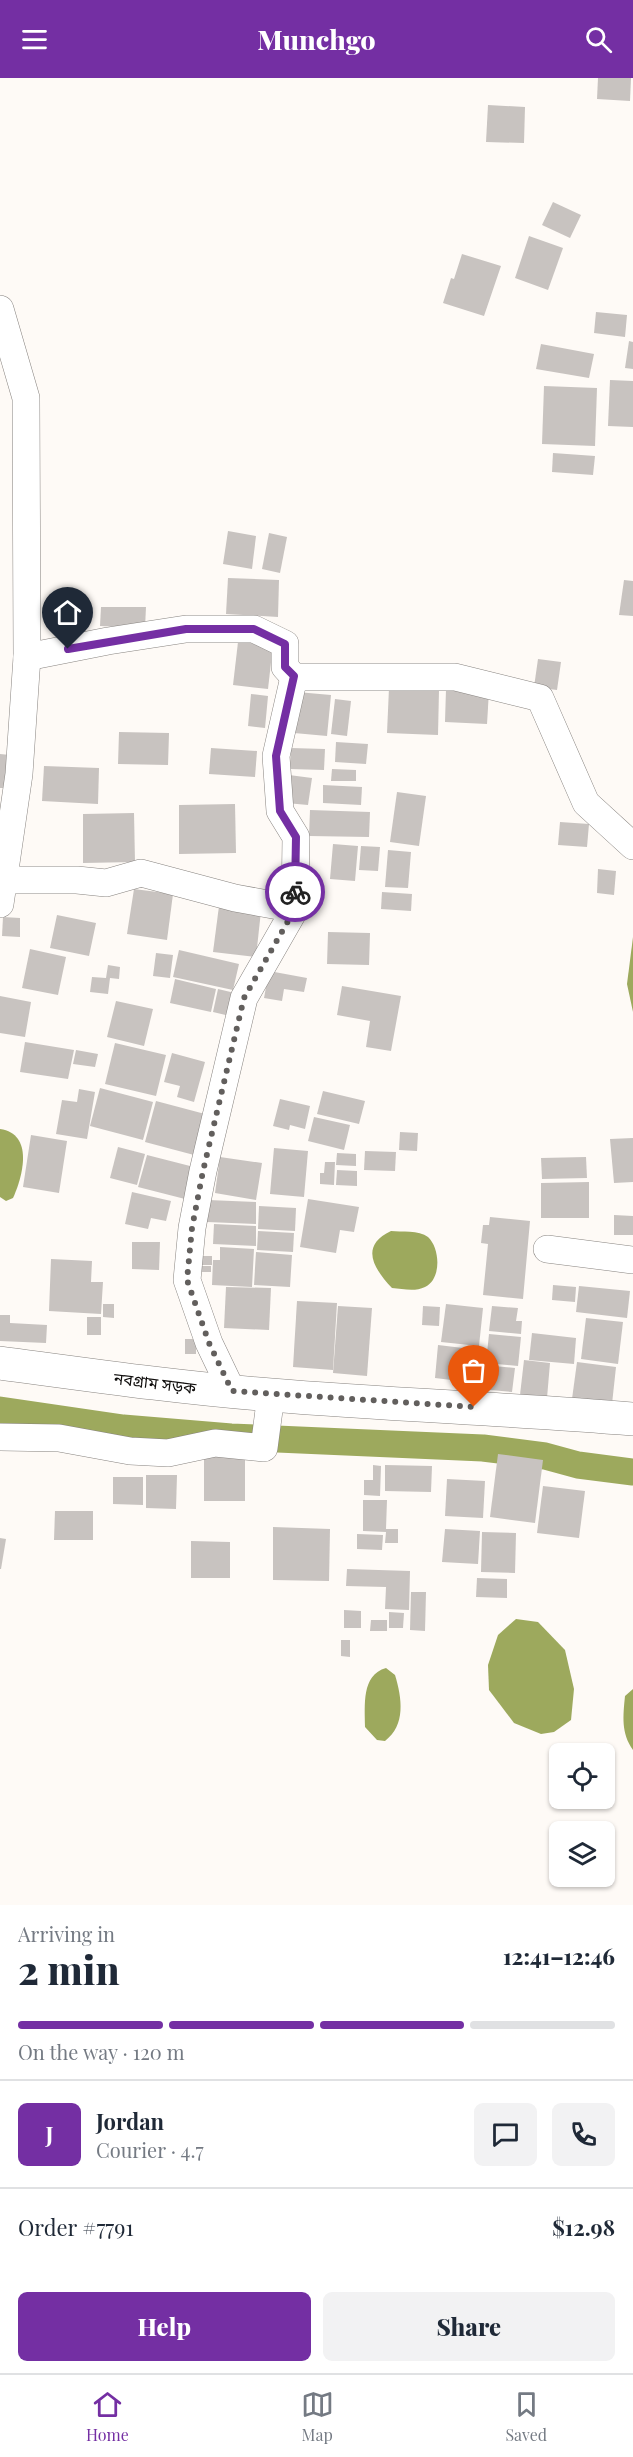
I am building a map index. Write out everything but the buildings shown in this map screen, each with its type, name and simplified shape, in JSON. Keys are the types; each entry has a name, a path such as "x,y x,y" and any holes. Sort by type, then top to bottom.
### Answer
{"main road":[{"name":"নবগ্রাম সড়ক","path":"0,1363 271,1395 497,1408 633,1419"}],"street":[{"path":"0,309 26,398 27,657 19,774 1,887 77,880 106,883 141,873 235,898 295,909"},
{"path":"27,657 186,629 254,629 285,644 285,667 294,676 455,677 540,698 586,803 633,846"},
{"path":"232,1391 209,1343 187,1280 192,1228 203,1171 244,998 295,909 296,837 280,811 276,756 294,676"},
{"path":"547,1249 633,1260"},
{"path":"0,1437 59,1438 130,1451 168,1453 215,1443 264,1448 271,1395"}],"shaded area":[{"path":"633,937 633,1012 627,984"},
{"path":"0,1129 11,1132 18,1139 23,1157 17,1189 13,1198 6,1201 0,1197"},
{"path":"391,1231 420,1233 432,1242 437,1256 437,1271 431,1283 421,1289 392,1288 380,1273 375,1266 373,1251 381,1237"},
{"path":"516,1619 538,1622 565,1650 574,1689 571,1720 554,1732 541,1734 514,1723 489,1690 488,1665 498,1635"},
{"path":"386,1668 395,1675 400,1711 392,1735 385,1741 377,1740 365,1727 365,1710 368,1684 372,1677"},
{"path":"633,1689 633,1750 626,1737 623,1717 625,1696"}],"waterway":[{"path":"0,1410 123,1428 231,1437 483,1448 545,1456 578,1465 633,1472"}],"way so far":[{"path":"295,892 295,909 244,998 228,1062 192,1228 187,1280 198,1314 232,1391 474,1407"}],"route":[{"path":"68,649 186,629 254,629 285,644 285,667 294,676 276,756 280,811 296,837 295,892"}]}
